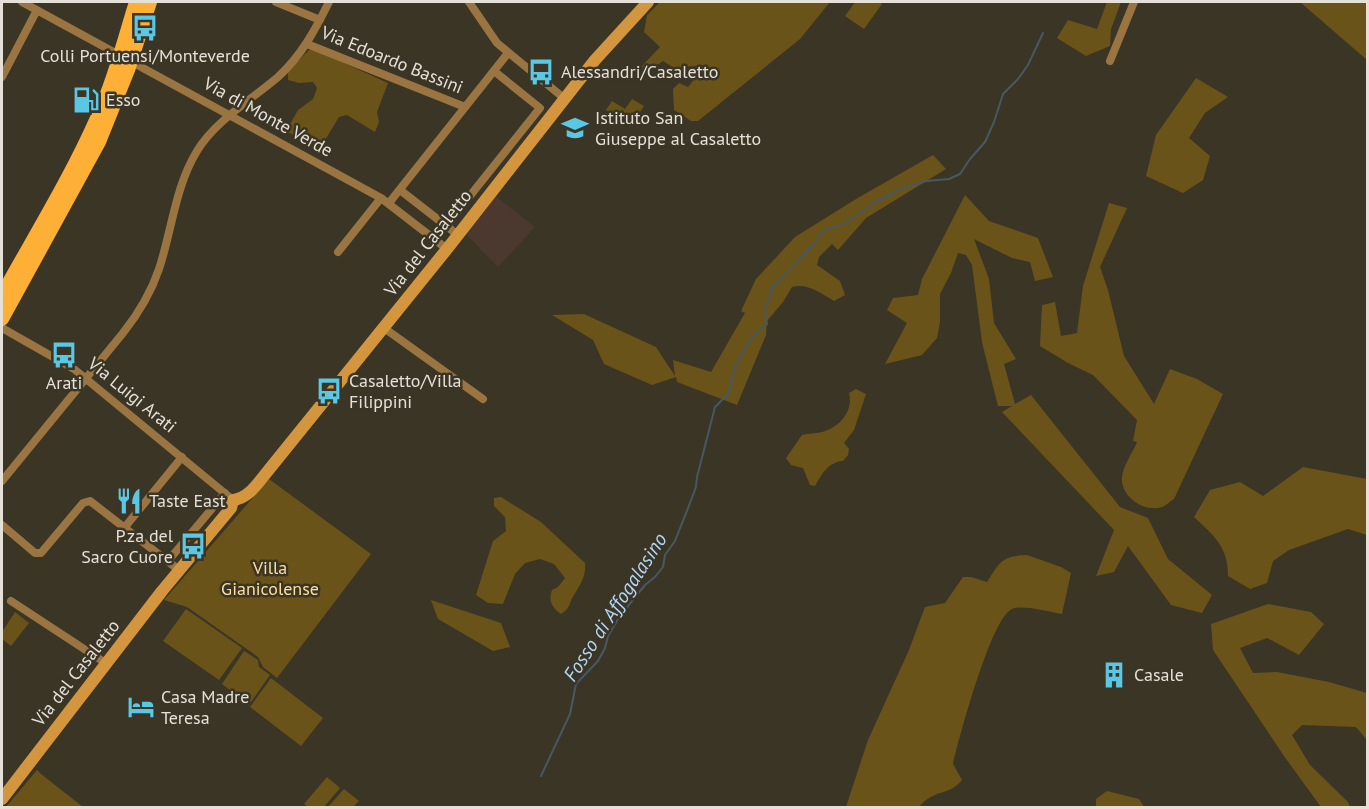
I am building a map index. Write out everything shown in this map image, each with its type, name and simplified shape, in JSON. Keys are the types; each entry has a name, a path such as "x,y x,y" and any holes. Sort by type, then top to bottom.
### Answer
{"main road":[{"path":"2,320 5,297 70,184 99,142 125,57 136,2"},
{"path":"125,57 150,2"}],"street":[{"name":"Via di Monte Verde","path":"22,2 381,198 447,249"},
{"path":"276,2 320,20"},
{"path":"2,481 123,333 142,306 159,268 187,169 205,140 282,73 308,44 329,2"},
{"path":"469,2 487,30 508,53 565,99"},
{"name":"Via del Casaletto","path":"2,799 179,570 231,508 229,497 243,498 250,491 384,328 595,60 648,2"},
{"path":"1110,61 1134,2"},
{"path":"2,77 38,10"},
{"name":"Via Edoardo Bassini","path":"308,44 465,108"},
{"path":"389,203 508,53"},
{"path":"446,226 540,108 494,71"},
{"path":"400,190 458,235"},
{"path":"338,252 381,198"},
{"name":"Via Luigi Arati","path":"2,328 68,365 229,497"},
{"path":"384,328 483,399"},
{"path":"124,527 182,457"},
{"path":"168,561 229,497"},
{"path":"2,525 38,554 88,500 179,570"},
{"path":"11,600 106,664"}],"shaded area":[{"path":"494,195 535,227 498,267 465,233"}],"green space":[{"path":"660,2 830,2 800,39 698,121 691,121 674,110 673,89 679,83 688,87 705,65 674,68 663,61 644,75 642,66 660,47 644,32 647,15"},
{"path":"855,2 882,4 864,29 845,16"},
{"path":"1107,2 1121,2 1111,29 1110,46 1086,56 1057,38 1068,20 1097,29"},
{"path":"1300,2 1367,2 1367,60"},
{"path":"309,50 315,50 388,83 377,112 379,122 375,132 347,115 339,117 319,150 286,131 298,110 313,99 317,88 313,82 299,83 288,80 288,71"},
{"path":"1196,78 1228,97 1205,113 1189,138 1210,156 1203,180 1183,193 1146,176 1156,135"},
{"path":"632,99 644,106 630,127 606,110 612,101 625,109"},
{"path":"933,155 946,169 866,218 838,250 832,244 819,257 817,265 840,281 845,295 834,301 803,286 792,287 767,321 766,335 737,405 677,382 676,377 652,385 604,364 593,340 552,315 584,314 656,347 675,376 673,360 711,372 745,313 741,311 756,279 795,237"},
{"path":"965,195 989,221 1038,238 1053,277 1035,281 1030,262 1012,258 974,239 989,279 994,323 1016,359 1004,364 1015,404 1031,395 1120,507 1148,518 1168,559 1212,595 1202,613 1171,605 1128,546 1114,572 1096,576 1114,530 1002,412 1012,406 998,406 982,342 972,265 966,255 958,253 940,294 940,322 937,338 922,355 885,364 907,323 887,310 893,298 918,295 922,279"},
{"path":"1109,203 1127,208 1100,267 1124,356 1154,404 1170,369 1197,379 1223,394 1174,499 1155,508 1148,508 1134,501 1122,484 1124,468 1137,442 1133,441 1137,420 1093,375 1040,346 1042,305 1055,302 1061,336 1077,333 1083,286"},
{"path":"856,389 866,394 854,430 844,443 849,449 848,455 843,461 829,466 815,486 810,485 803,468 791,465 786,458 802,435 822,432 839,423 849,406 849,393"},
{"path":"1303,467 1367,479 1367,535 1348,529 1289,550 1273,561 1267,583 1250,589 1228,576 1223,549 1214,536 1194,517 1210,490 1240,482 1263,496"},
{"name":"Villa Gianicolense","path":"269,479 371,554 277,678 263,667 258,657 187,607 164,600"},
{"path":"501,497 541,522 585,563 582,580 568,607 561,614 553,606 550,597 552,590 558,587 565,578 554,564 540,559 525,563 515,574 503,604 488,603 476,595 493,541 506,531 505,517 494,506 494,498"},
{"path":"1027,555 1071,573 1062,614 1017,608 1012,609 1004,617 986,655 956,750 953,764 962,780 952,789 930,797 919,807 846,807 868,740 909,650 925,607 945,603 963,577 987,582 1002,561"},
{"path":"431,600 501,623 510,647 493,651 438,619"},
{"path":"1268,604 1311,612 1324,624 1299,655 1267,638 1240,648 1253,673 1277,672 1329,682 1367,693 1367,740 1356,727 1302,725 1292,735 1310,765 1348,802 1350,807 1321,807 1213,650 1211,624"},
{"path":"186,609 242,648 219,680 163,641"},
{"path":"15,612 29,623 11,646 2,639 2,632"},
{"path":"244,651 258,660 259,667 270,675 249,705 222,684"},
{"path":"271,678 323,718 301,746 250,707"},
{"path":"37,770 41,774 83,807 6,807"},
{"path":"327,777 340,788 324,807 308,807 304,804"},
{"path":"344,789 359,801 353,807 328,807"},
{"path":"1107,791 1139,799 1144,807 1096,807 1096,799"}],"waterway":[{"name":"Fosso di Affogalasino","path":"541,776 570,714 576,684 598,661 608,636 620,616 663,567 665,555 675,541 696,487 715,407 728,394 735,367 750,339 767,324 765,306 771,296 771,289 812,246 823,231 841,226 874,203 900,189 926,181 949,179 960,174 985,142 1003,94 1028,65 1043,33"}],"place":[{"name":"Colli Portuensi/Monteverde","path":"145,28"},
{"name":"Alessandri/Casaletto","path":"541,72"},
{"name":"Esso","path":"86,100"},
{"name":"Istituto San Giuseppe al Casaletto","path":"575,128"},
{"name":"Arati","path":"64,355"},
{"name":"Casaletto/Villa Filippini","path":"329,391"},
{"name":"Taste East","path":"129,501"},
{"name":"P.za del Sacro Cuore","path":"193,546"},
{"name":"Casale","path":"1114,675"},
{"name":"Casa Madre Teresa","path":"141,707"}]}
